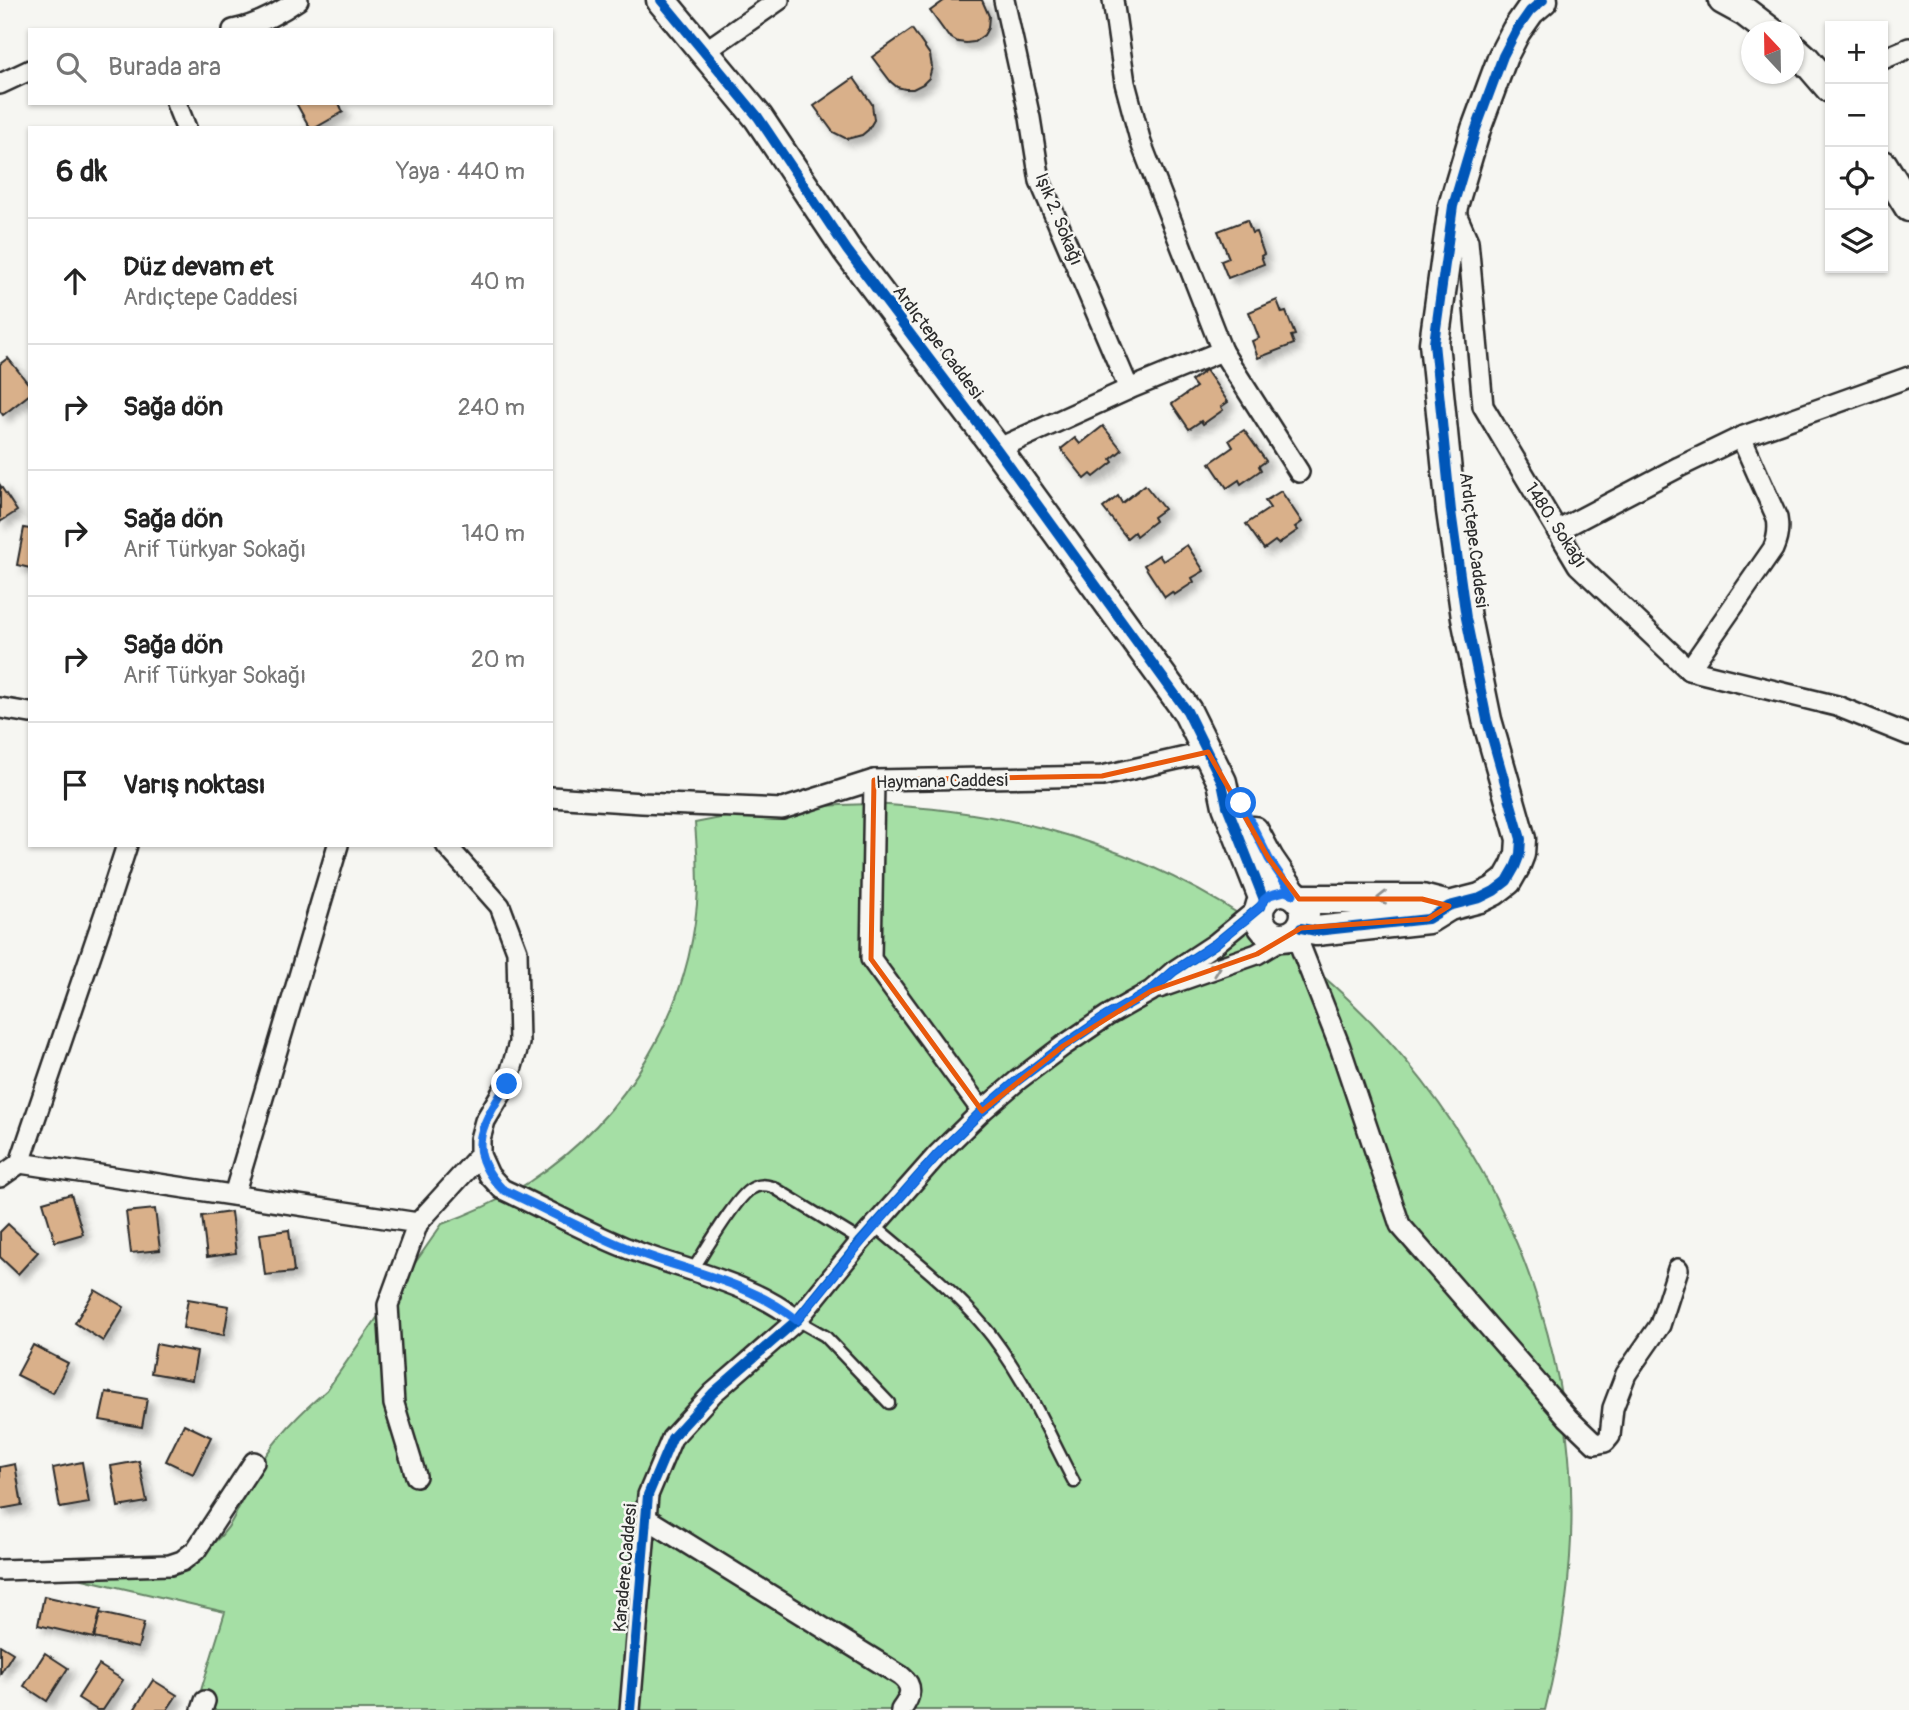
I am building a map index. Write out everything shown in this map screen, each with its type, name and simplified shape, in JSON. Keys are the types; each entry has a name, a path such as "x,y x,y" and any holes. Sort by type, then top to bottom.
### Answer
{"street":[{"path":"242,28 267,19 298,0"},
{"name":"Ardıçtepe Caddesi","path":"661,0 758,117 847,250 997,449 1187,711 1222,782 1227,806 1250,862 1262,904"},
{"path":"704,51 779,0"},
{"name":"Işık 2. Sokağı","path":"1004,0 1030,118 1040,181 1129,389"},
{"path":"1113,0 1125,83 1141,143 1222,351 1299,472"},
{"name":"Ardıçtepe Caddesi","path":"1294,933 1428,919 1449,906 1494,891 1507,881 1520,854 1521,839 1487,720 1466,618 1451,511 1434,343 1452,206 1476,129 1503,56 1530,11 1543,0"},
{"path":"1723,0 1757,21"},
{"path":"1888,57 1909,48"},
{"path":"1804,58 1828,84"},
{"path":"0,85 28,71"},
{"path":"177,105 185,126"},
{"path":"1888,173 1909,207"},
{"name":"1480. Sokağı","path":"1452,206 1468,241 1483,406 1578,565 1689,670 1837,706 1909,735"},
{"path":"997,449 1129,389 1222,351"},
{"path":"1557,531 1741,438 1909,377"},
{"path":"1689,670 1777,540 1777,518 1741,438"},
{"path":"0,708 28,713"},
{"name":"Haymana Caddesi","path":"553,797 782,809 873,780 1102,776 1208,752"},
{"path":"873,780 872,959 982,1111"},
{"name":"Ardıçtepe Caddesi","path":"1222,782 1241,803 1269,859 1296,896 1422,899 1449,906"},
{"path":"0,1177 20,1163 126,847"},
{"path":"234,1195 337,847"},
{"path":"448,847 500,906 517,951 519,1043 507,1084 485,1121 480,1139 480,1155 489,1175 502,1189 623,1246 758,1295 797,1320"},
{"path":"1285,891 1296,896 1304,905 1304,921 1294,933 1278,944 1258,954 1151,991 1174,971 1215,944 1270,895 1285,891"},
{"path":"1262,904 1259,915 1265,930 1279,937 1294,933"},
{"path":"1294,933 1340,1047 1400,1225 1569,1418 1595,1444 1605,1442 1610,1436 1613,1408 1626,1374 1660,1325 1678,1269"},
{"name":"Karadere Caddesi","path":"630,1710 648,1495 672,1438 713,1393 797,1320 938,1154 982,1111 1063,1046 1107,1016 1151,991"},
{"path":"416,1476 394,1404 388,1305 418,1223 480,1155"},
{"path":"20,1163 418,1223"},
{"path":"0,1570 170,1565 182,1561 196,1550 254,1462"},
{"path":"646,1518 901,1676 910,1689 909,1699 901,1710"}],"lane":[{"path":"692,1272 747,1191 761,1185 773,1187 862,1241"},
{"path":"875,1226 963,1303 983,1325 1016,1370 1074,1482"},
{"path":"797,1320 825,1336 889,1403"}],"highlighted area":[{"path":"1208,752 1269,859 1299,899 1422,899 1449,906 1428,919 1301,928 1257,954 1151,991 1063,1046 982,1111 871,959 874,780 1102,776"}],"green space":[{"path":"871,804 1002,819 1046,829 1150,866 1246,918 1331,984 1406,1061 1468,1148 1517,1245 1551,1348 1569,1457 1572,1521 1564,1616 1545,1710 195,1710 225,1612 61,1574 199,1552 212,1544 237,1512 254,1474 276,1441 327,1390 442,1224 487,1206 529,1182 564,1156 596,1126 649,1055 669,1016 684,974 694,931 698,887 695,823 783,809"}],"building":[{"path":"945,0 982,0 989,16 984,35 974,42 966,43 948,36 930,11"},
{"path":"912,29 930,55 932,67 929,78 923,84 913,89 905,89 891,82 872,57"},
{"path":"854,78 872,104 874,120 862,135 847,139 833,132 814,106"},
{"path":"297,105 340,105 343,112 318,126 309,126"},
{"path":"1247,220 1252,233 1256,232 1264,254 1261,256 1264,264 1228,278 1221,261 1229,258 1218,231"},
{"path":"1277,300 1282,313 1286,312 1295,335 1291,336 1294,344 1258,358 1252,341 1259,338 1249,312"},
{"path":"8,358 28,383 28,396 3,415 0,411 0,364"},
{"path":"1206,370 1228,402 1221,407 1223,410 1203,424 1201,421 1189,429 1172,404 1196,387 1191,381"},
{"path":"1103,426 1122,450 1111,459 1113,462 1094,477 1091,474 1085,479 1061,449 1075,438 1080,444"},
{"path":"1244,430 1266,461 1259,466 1261,470 1241,484 1239,480 1227,488 1210,463 1233,447 1229,440"},
{"path":"0,485 17,511 0,522"},
{"path":"1145,485 1164,509 1153,517 1155,521 1136,536 1134,532 1127,538 1103,508 1118,496 1122,503"},
{"path":"1281,491 1302,522 1295,527 1298,530 1278,544 1275,541 1264,549 1246,524 1270,508 1265,501"},
{"path":"24,528 28,529 28,568 17,565"},
{"path":"1187,545 1204,571 1192,578 1194,582 1174,595 1172,592 1165,597 1144,565 1159,555 1163,561"},
{"path":"71,1194 83,1234 55,1242 43,1202"},
{"path":"155,1209 160,1250 131,1253 126,1212"},
{"path":"231,1212 236,1253 207,1257 202,1216"},
{"path":"8,1224 38,1252 18,1274 0,1257 0,1232"},
{"path":"289,1230 294,1272 265,1275 260,1234"},
{"path":"95,1290 124,1307 103,1341 75,1323"},
{"path":"188,1299 229,1306 224,1335 183,1328"},
{"path":"156,1344 197,1352 192,1380 151,1373"},
{"path":"33,1345 68,1363 53,1393 17,1375"},
{"path":"106,1392 147,1399 142,1427 100,1420"},
{"path":"184,1424 211,1437 193,1474 166,1461"},
{"path":"139,1461 147,1502 118,1507 111,1466"},
{"path":"82,1462 89,1503 60,1508 53,1468"},
{"path":"15,1464 22,1505 0,1509 0,1467"},
{"path":"44,1596 101,1609 94,1638 38,1625"},
{"path":"100,1613 144,1623 138,1648 94,1638"},
{"path":"0,1645 13,1653 0,1674"},
{"path":"45,1653 68,1668 47,1701 24,1686"},
{"path":"99,1665 123,1680 103,1710 97,1710 78,1698"},
{"path":"153,1680 177,1695 167,1710 134,1710"}],"cycle path":[{"path":"661,0 758,117 847,250 997,449 1187,711 1222,782 1227,806 1264,900"},
{"path":"1301,928 1316,931 1428,919 1449,906 1480,898 1494,891 1507,881 1520,854 1521,839 1487,720 1466,618 1451,511 1434,343 1453,206 1476,129 1503,56 1530,11 1543,0"},
{"path":"630,1710 648,1495 672,1438 713,1393 797,1320 861,1241 938,1154 982,1111 1063,1046 1107,1016 1151,991 1260,907"}],"route":[{"path":"507,1084 485,1121 480,1139 480,1155 489,1175 502,1189 623,1246 758,1295 797,1320 938,1154 1018,1080 1107,1016 1151,991 1245,920 1270,895 1285,891 1293,894 1261,845 1241,803"}]}
